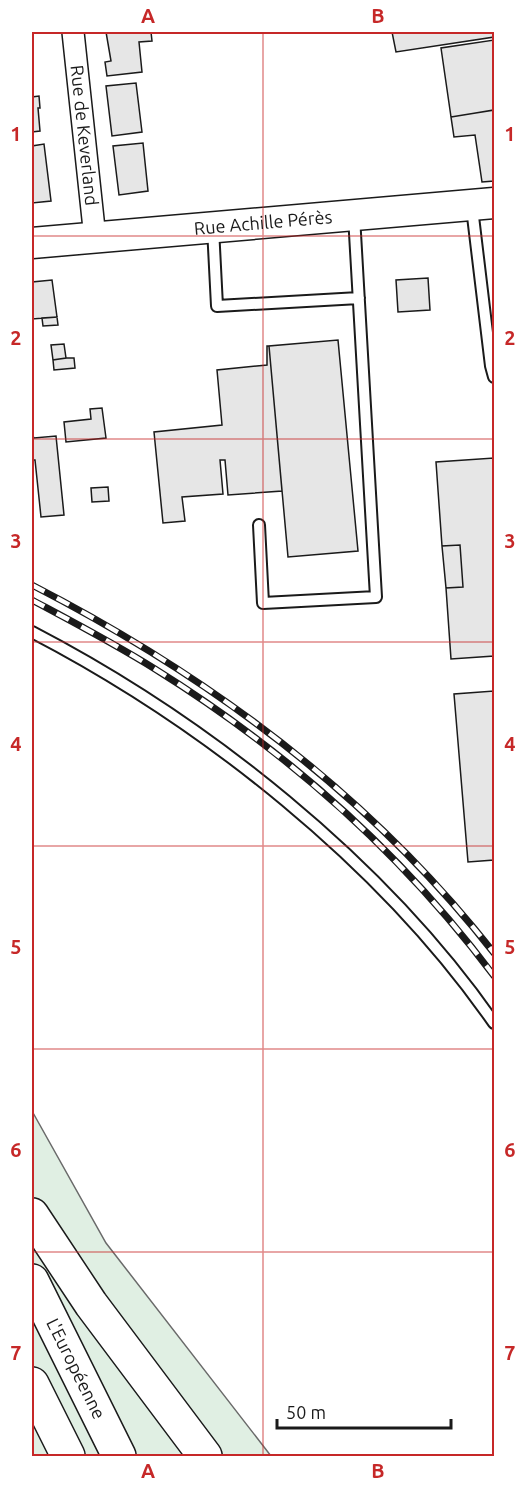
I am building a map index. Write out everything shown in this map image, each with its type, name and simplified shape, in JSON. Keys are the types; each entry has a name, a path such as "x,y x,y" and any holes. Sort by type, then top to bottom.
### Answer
{"highway":[{"path":"32,1215 91,1304 205,1456"},
{"name":"L'Européenne","path":"32,1281 119,1456"},
{"path":"32,1384 68,1456"}],"street":[{"name":"Rue de Keverland","path":"73,32 95,238"},
{"name":"Rue Achille Pérès","path":"32,243 483,204"}],"lane":[{"path":"483,204 491,366 495,377"},
{"path":"259,525 263,603 376,597 354,216"},
{"path":"213,228 217,306 359,298"},
{"path":"32,632 149,701 232,759 313,823 419,928 495,1023"}],"green space":[{"path":"32,1111 106,1243 271,1456 32,1456"}],"building":[{"path":"106,32 151,32 152,41 139,42 142,72 107,76 105,62 111,61"},
{"path":"392,32 494,32 494,37 396,52"},
{"path":"494,40 494,110 451,117 441,48"},
{"path":"136,83 142,132 112,136 106,86"},
{"path":"39,96 40,131 32,132 32,97"},
{"path":"494,110 494,181 482,182 475,135 454,137 451,117"},
{"path":"143,143 148,191 119,195 113,146"},
{"path":"44,144 51,201 32,203 32,146"},
{"path":"428,278 430,310 398,312 396,280"},
{"path":"52,280 57,317 32,319 32,282"},
{"path":"57,317 58,325 43,326 42,318"},
{"path":"338,340 358,551 288,557 269,346"},
{"path":"64,344 66,358 53,360 51,345"},
{"path":"267,346 269,346 282,491 228,495 225,460 220,460 223,494 182,497 185,521 163,523 154,432 222,425 217,370 267,365"},
{"path":"74,358 75,368 54,370 53,360"},
{"path":"102,408 106,438 66,442 64,422 91,419 90,409"},
{"path":"32,434 34,438 56,436 64,515 41,517 35,460 32,460"},
{"path":"494,458 494,656 451,659 446,588 463,587 460,545 442,546 436,462"},
{"path":"108,487 109,501 92,502 91,488"},
{"path":"460,545 463,587 446,588 442,546"},
{"path":"494,691 494,860 468,862 454,694"}],"railway":[{"path":"32,585 98,620 161,659 223,700 283,744 340,791 394,842 446,896 494,953"},
{"path":"32,600 155,669 203,700 295,769 381,846 421,888 494,976"}]}
